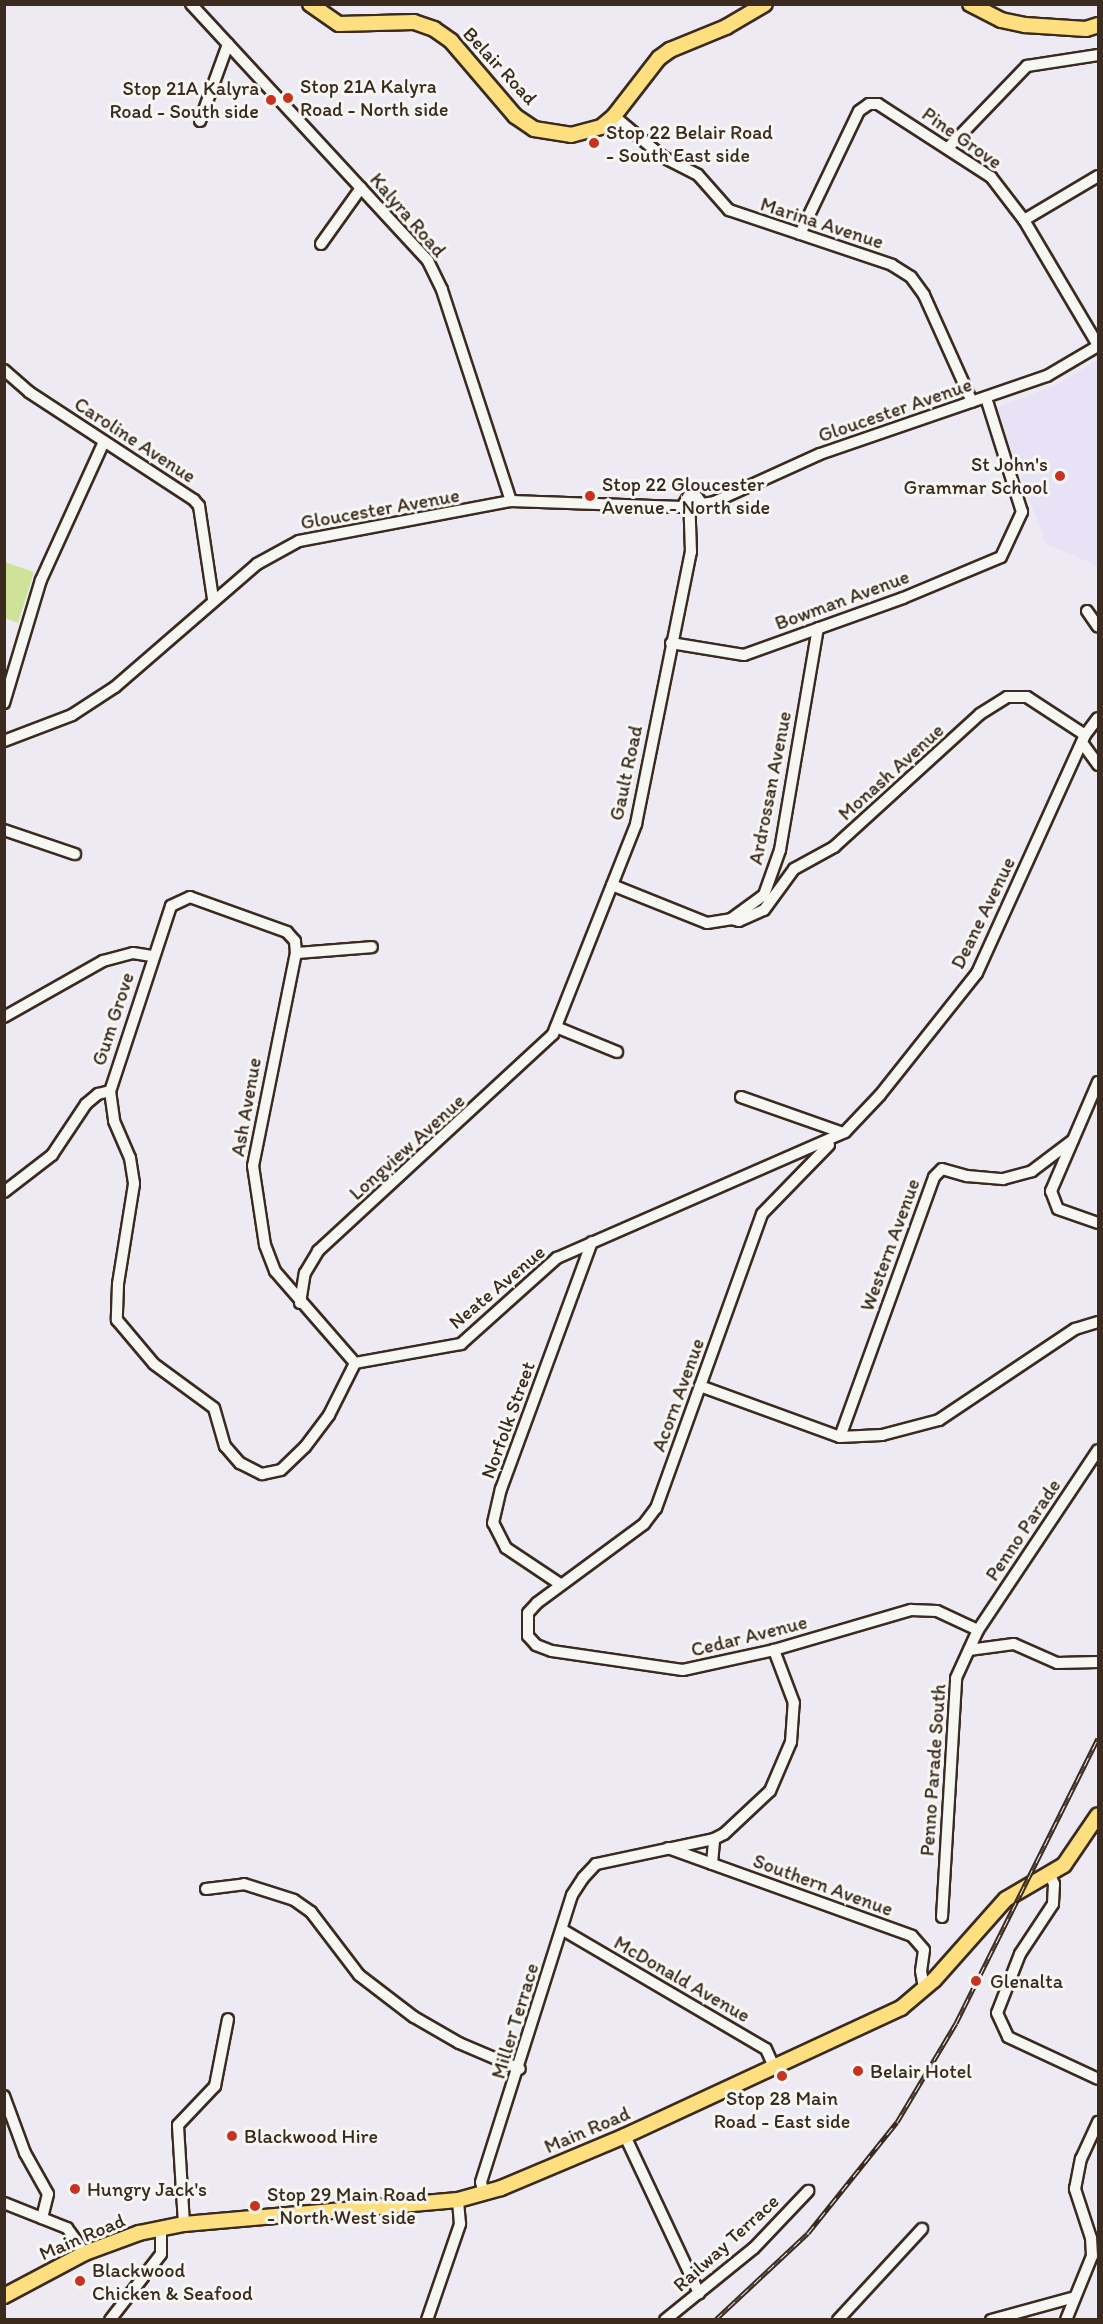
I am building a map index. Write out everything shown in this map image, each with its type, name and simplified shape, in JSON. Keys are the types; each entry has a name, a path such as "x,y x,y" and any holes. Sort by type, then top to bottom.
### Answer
{"main road":[{"name":"Belair Road","path":"310,4 339,24 414,22 435,29 451,41 515,116 534,129 571,135 601,127 614,116 659,58 670,50 726,27 765,4"},
{"path":"970,4 1001,20 1026,25 1086,29 1098,25"},
{"name":"Main Road","path":"4,2296 85,2253 161,2228 184,2224 458,2200 484,2194 625,2136 901,2008 924,1988 1006,1899 1064,1865 1098,1815"}],"street":[{"name":"Kalyra Road","path":"191,4 428,261 437,278 511,501"},
{"path":"200,121 228,44"},
{"path":"948,148 1027,66 1098,55"},
{"name":"Pine Grove","path":"800,234 859,111 869,104 886,108 991,177 1024,220 1098,346"},
{"name":"Marina Avenue","path":"614,116 663,157 698,175 729,210 892,265 911,277 924,295 972,402"},
{"path":"1024,220 1098,176"},
{"path":"321,244 361,188"},
{"name":"Gloucester Avenue","path":"702,504 714,502 820,454 1047,376 1098,346"},
{"name":"Caroline Avenue","path":"4,370 29,392 187,494 199,506 213,599"},
{"name":"Bowman Avenue","path":"671,643 744,655 1001,557 1022,512 986,398"},
{"path":"4,703 41,580 104,442"},
{"path":"688,497 697,497 702,504 700,513 690,517 682,507 688,497"},
{"name":"Gloucester Avenue","path":"4,741 72,715 115,687 213,599 266,557 299,541 511,501 682,507"},
{"name":"Gault Road","path":"556,1027 636,824 691,552 690,517"},
{"path":"1087,611 1098,627"},
{"name":"Ardrossan Avenue","path":"731,919 764,895 780,850 818,628"},
{"name":"Monash Avenue","path":"731,919 739,921 764,910 794,869 834,847 980,714 1007,698 1027,697 1056,712 1084,739 1098,765"},
{"name":"Deane Avenue","path":"841,1135 880,1095 977,973 1084,739 1098,718"},
{"path":"4,830 75,854"},
{"path":"612,885 707,923 731,919"},
{"name":"Gum Grove","path":"4,1192 52,1155 86,1104 99,1094 110,1091 152,956 171,906 190,897 287,932 295,941 296,953"},
{"path":"296,953 372,947"},
{"path":"4,1017 104,961 133,952 152,956"},
{"name":"Ash Avenue","path":"296,953 253,1166 265,1245 274,1271 355,1363"},
{"path":"556,1027 617,1052"},
{"name":"Longview Avenue","path":"300,1303 305,1273 318,1251 546,1044 556,1027"},
{"path":"1098,1082 1051,1191 1058,1209 1098,1223"},
{"path":"110,1091 114,1121 130,1158 134,1184 118,1284 117,1320 154,1364 214,1408 225,1446 240,1463 262,1474 281,1470 305,1447 329,1415 355,1363"},
{"path":"741,1097 841,1135"},
{"name":"Neate Avenue","path":"355,1363 461,1344 557,1258 841,1135"},
{"name":"Acorn Avenue","path":"528,1636 528,1613 560,1584 644,1524 656,1508 762,1214 841,1135"},
{"name":"Western Avenue","path":"840,1437 934,1177 942,1169 967,1176 1003,1179 1032,1171 1073,1140"},
{"name":"Norfolk Street","path":"560,1584 506,1548 493,1523 501,1489 592,1242"},
{"path":"700,1386 840,1437 882,1435 939,1420 1075,1329 1098,1322"},
{"name":"Penno Parade","path":"978,1630 1098,1450"},
{"name":"Cedar Avenue","path":"528,1636 536,1645 552,1651 683,1670 774,1650 911,1610 937,1611 978,1630"},
{"name":"Penno Parade South","path":"942,1917 956,1678 978,1630"},
{"path":"969,1650 1014,1644 1057,1663 1098,1662"},
{"path":"668,1848 714,1839 724,1834 770,1791 791,1742 794,1703 774,1650"},
{"path":"711,1864 714,1839"},
{"name":"Southern Avenue","path":"668,1848 912,1936 924,1950 921,1971 924,1988"},
{"name":"Miller Terrace","path":"484,2194 481,2182 520,2070 573,1895 596,1864 668,1848"},
{"path":"1050,1875 1054,1884 1053,1904 1020,1954 997,2013 1000,2027 1014,2041 1098,2078"},
{"path":"206,1889 244,1884 294,1900 311,1912 359,1975 414,2017 459,2043 520,2070"},
{"name":"McDonald Avenue","path":"562,1930 766,2049 774,2067"},
{"path":"184,2224 178,2125 215,2086 228,2019"},
{"path":"4,2096 25,2153 48,2194 42,2218"},
{"path":"1066,2319 1093,2247 1077,2198 1076,2175 1098,2122"},
{"path":"625,2136 699,2294"},
{"name":"Railway Terrace","path":"665,2319 699,2294 777,2227 808,2191"},
{"path":"428,2319 460,2224 458,2200"},
{"path":"4,2203 67,2228 85,2253"},
{"path":"110,2319 160,2254 161,2228"},
{"path":"838,2319 922,2229"},
{"path":"991,2319 1076,2297"}],"shaded area":[{"name":"St John's Grammar School","path":"1098,360 1098,566 1046,544 996,408 1056,385"}],"green space":[{"path":"5,562 34,572 18,623 5,618"}],"railway":[{"path":"715,2320 808,2233 897,2122 956,2023 1098,1738"}],"place":[{"name":"Stop 21A Kalyra Road - North side","path":"288,98"},
{"name":"Stop 21A Kalyra Road - South side","path":"271,100"},
{"name":"Stop 22 Belair Road - South East side","path":"594,143"},
{"name":"St John's Grammar School","path":"1060,476"},
{"name":"Stop 22 Gloucester Avenue - North side","path":"590,496"},
{"name":"Glenalta","path":"976,1981"},
{"name":"Belair Hotel","path":"858,2071"},
{"name":"Stop 28 Main Road - East side","path":"782,2076"},
{"name":"Blackwood Hire","path":"232,2136"},
{"name":"Hungry Jack's","path":"75,2189"},
{"name":"Stop 29 Main Road - North West side","path":"255,2206"},
{"name":"Blackwood Chicken & Seafood","path":"80,2281"}]}
